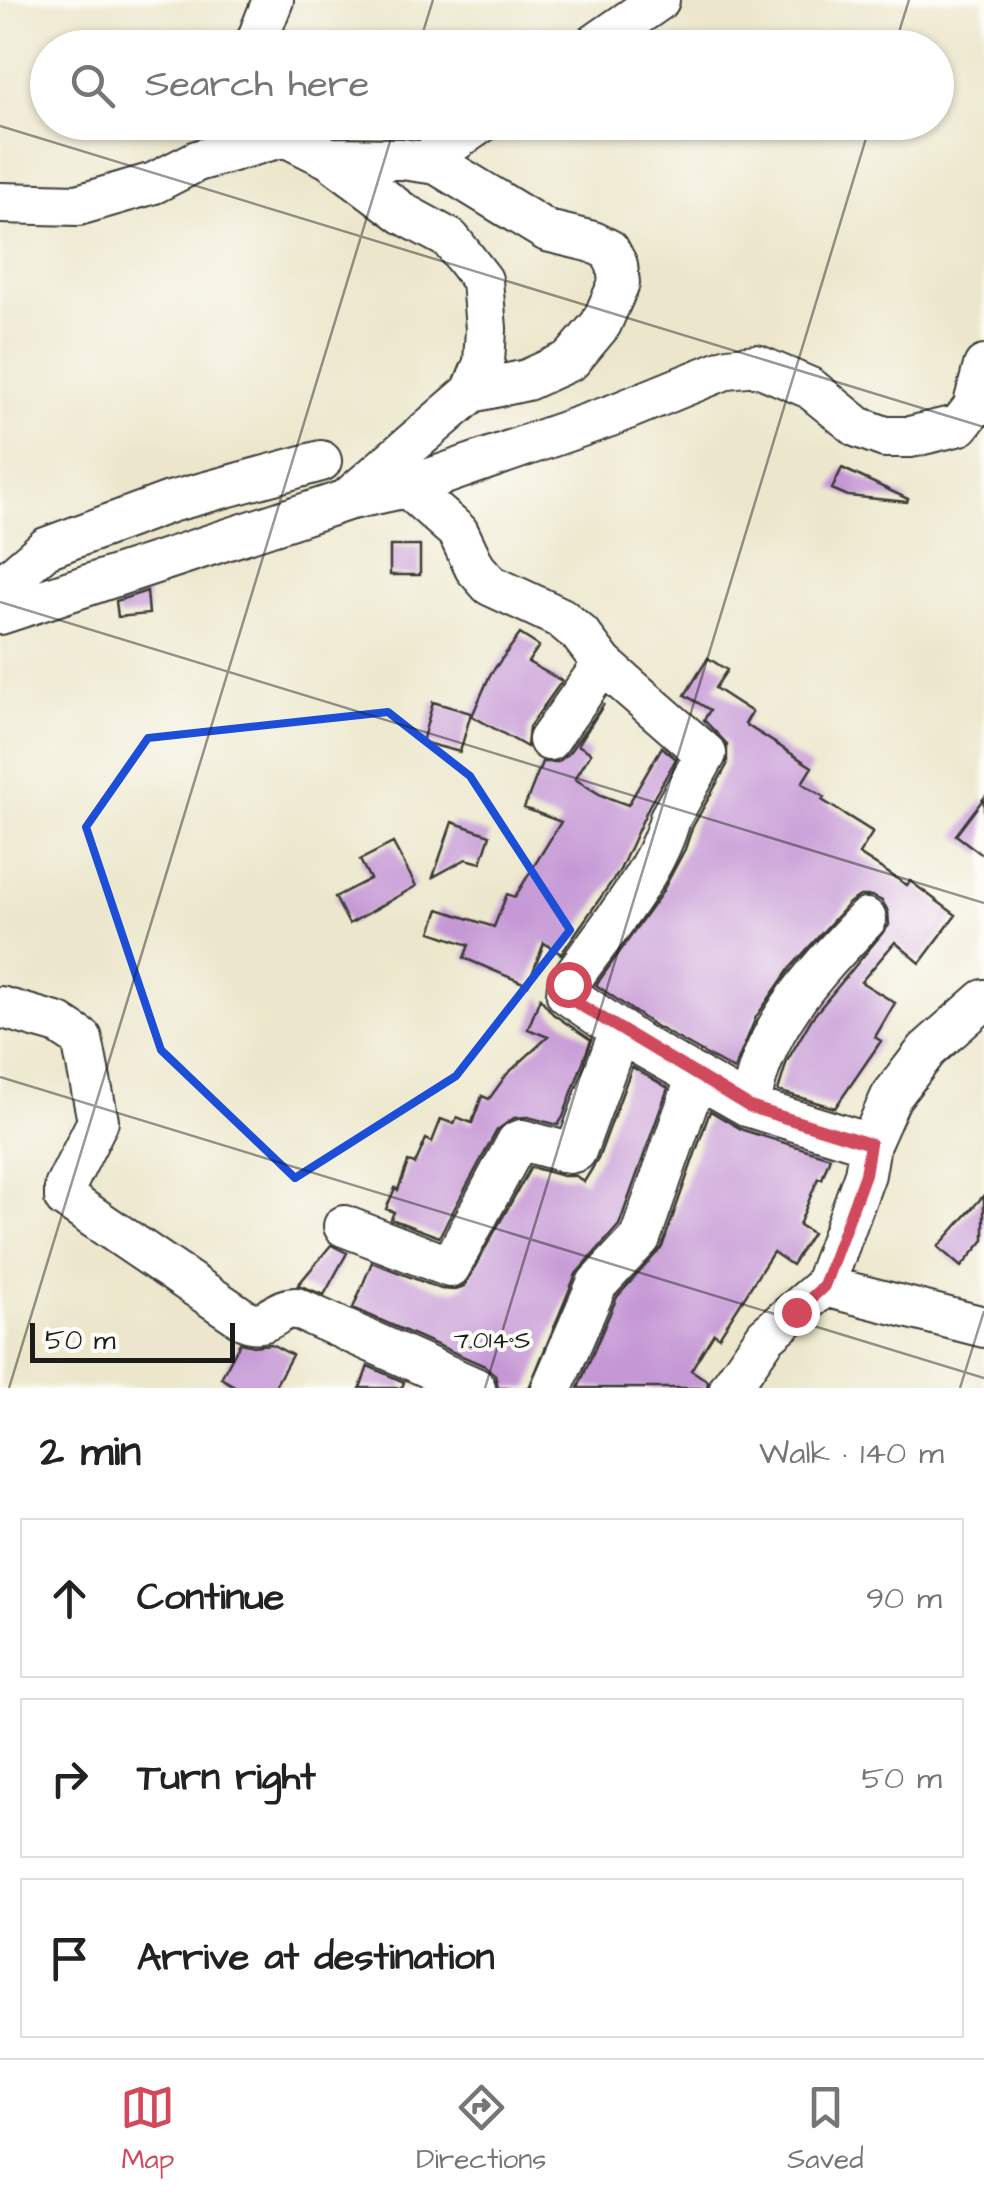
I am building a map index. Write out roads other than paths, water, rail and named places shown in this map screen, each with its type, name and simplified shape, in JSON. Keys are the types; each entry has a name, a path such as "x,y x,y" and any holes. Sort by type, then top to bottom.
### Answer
{"street":[{"path":"261,30 273,0"},
{"path":"616,30 659,0"},
{"path":"0,203 78,205 154,183 251,140"},
{"path":"298,140 329,158 404,214 450,239 482,280 484,363 472,392 347,500"},
{"path":"424,162 456,140"},
{"path":"329,158 437,164 547,231 609,250 617,265 619,283 600,324 572,360 527,380 472,392"},
{"path":"0,614 347,500 408,487 613,415 728,368 756,365 810,388 858,426 885,437 910,437 960,424 973,408 984,366"},
{"path":"0,588 46,548 186,497 321,461"},
{"path":"408,487 458,532 474,568 490,585 561,618 580,634 603,664 706,754 642,877 568,984 567,994 750,1107 870,1144"},
{"path":"549,740 603,664"},
{"path":"750,1107 754,1077 781,1018 866,919"},
{"path":"730,1388 766,1336 824,1286 865,1174 870,1144 891,1097 927,1050 984,1000"},
{"path":"0,1007 59,1024 82,1039 98,1121 66,1187 65,1198 245,1320 258,1324 272,1320 285,1309 296,1308 475,1388"},
{"path":"344,1226 450,1267 517,1142 569,1153 576,1150 620,1030"},
{"path":"552,1388 597,1284 640,1238 697,1076"},
{"path":"824,1286 984,1327"}]}
